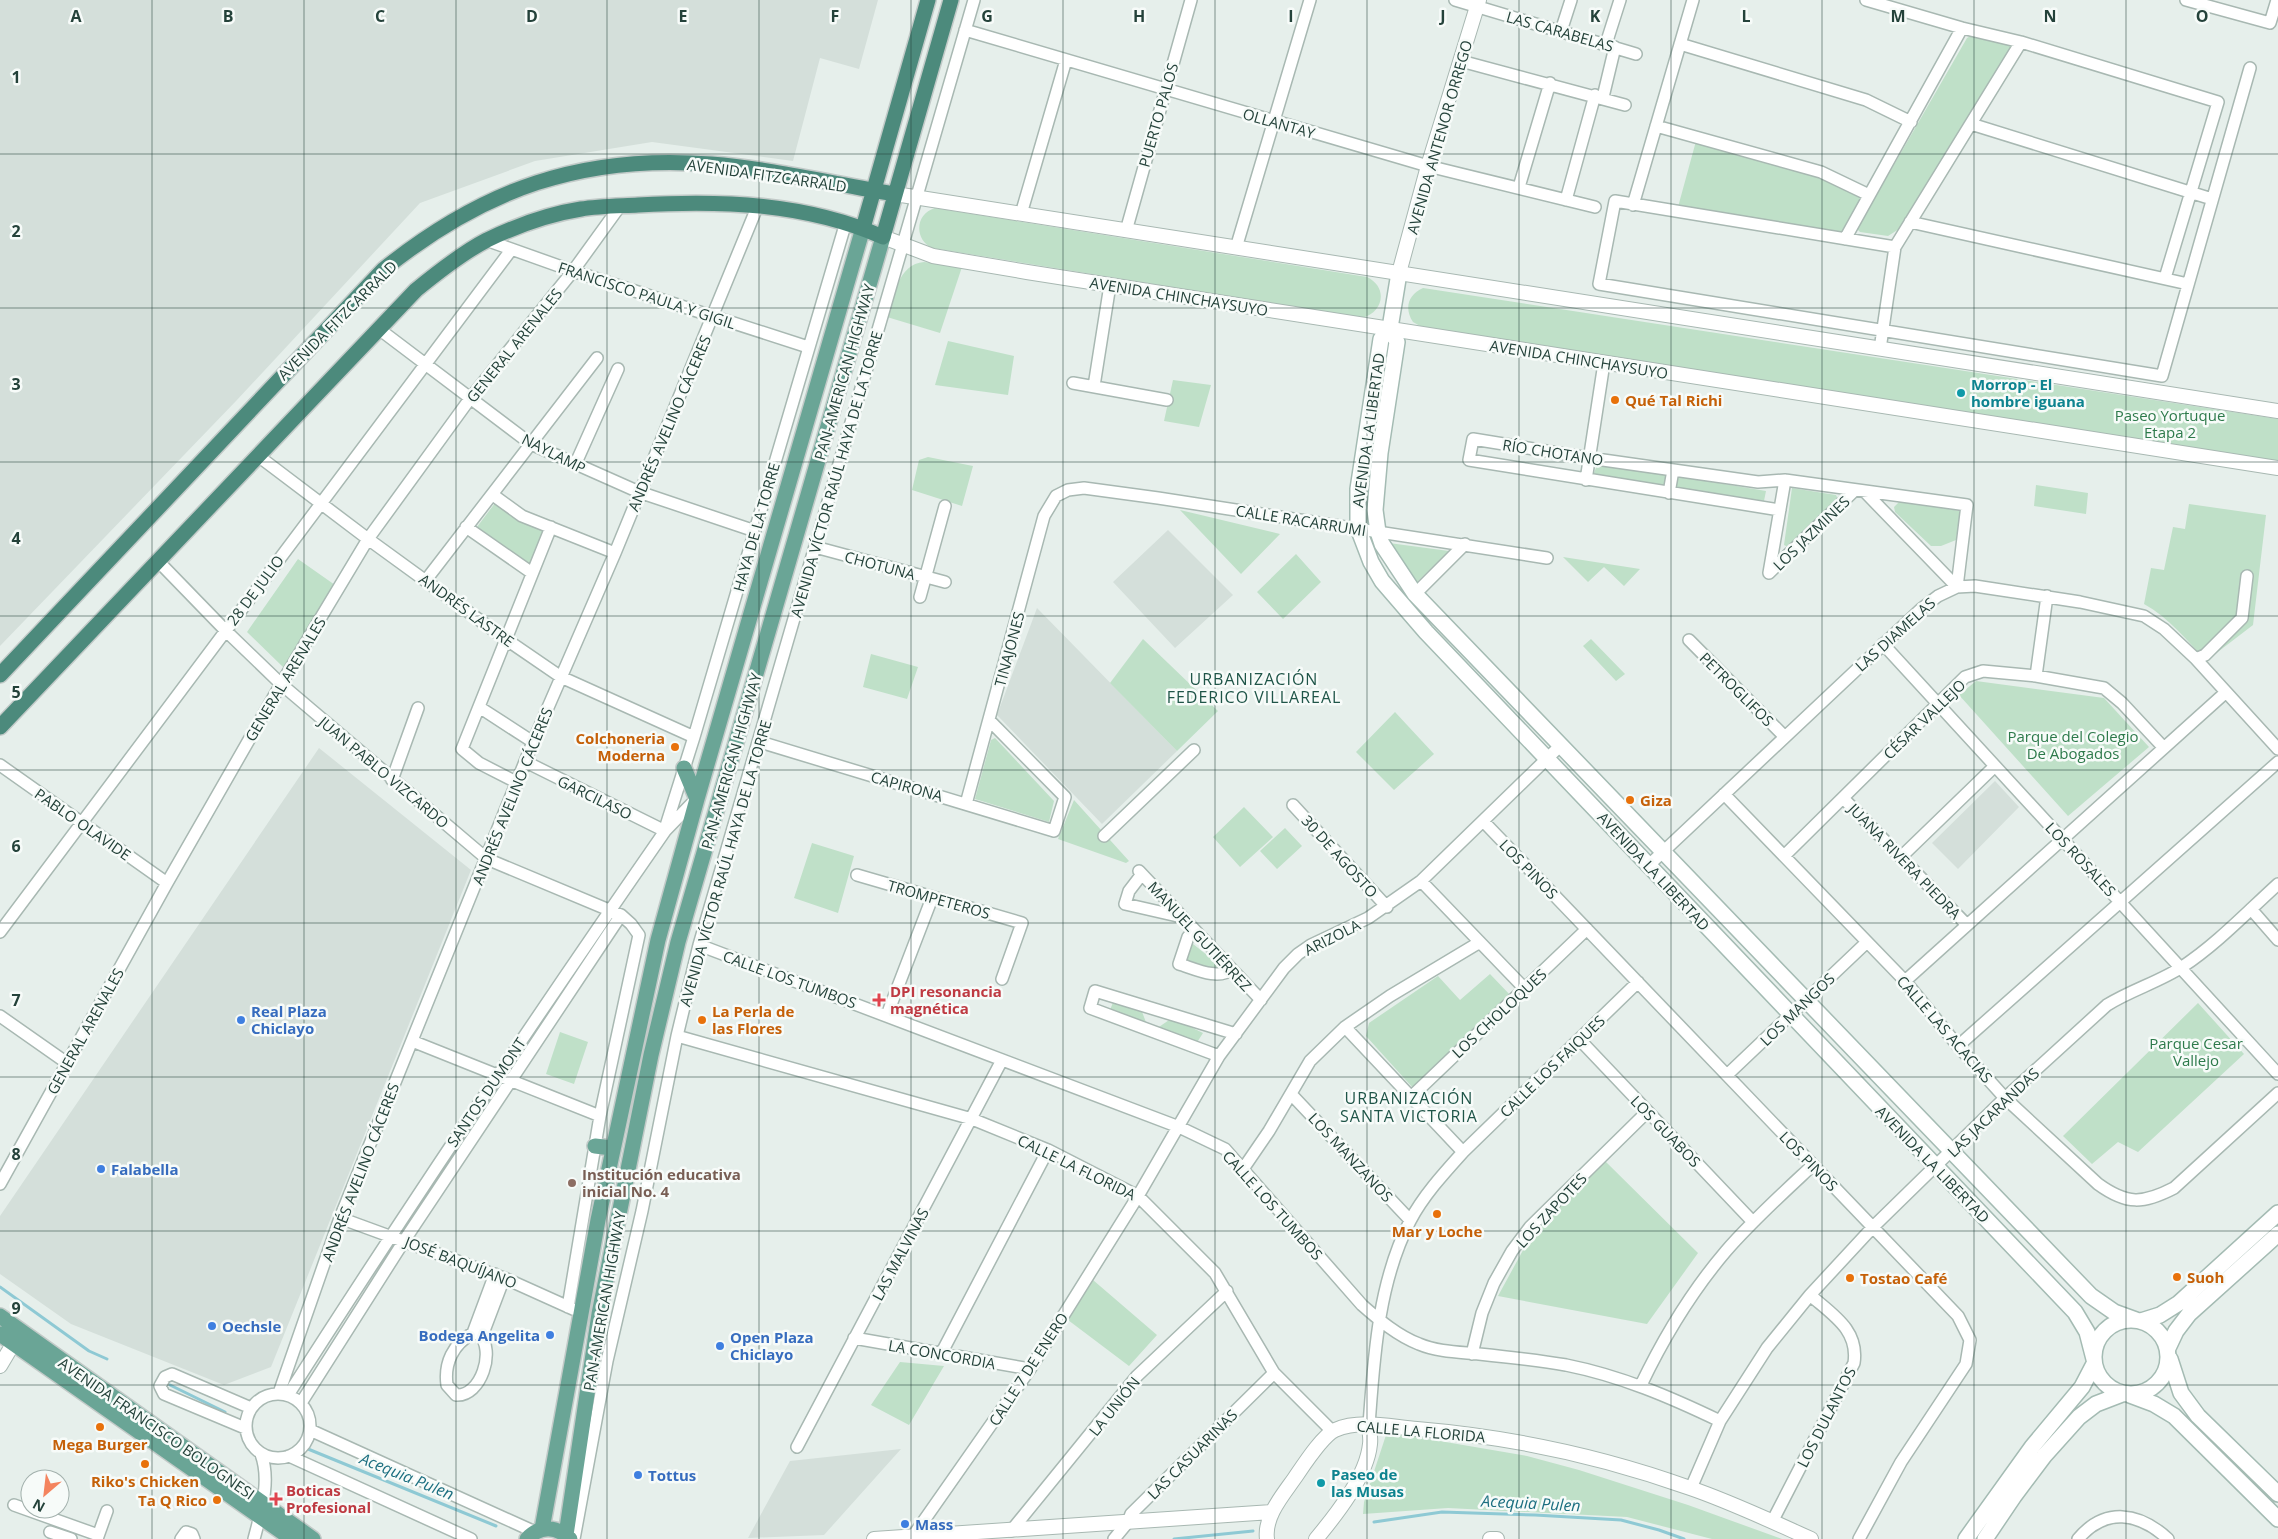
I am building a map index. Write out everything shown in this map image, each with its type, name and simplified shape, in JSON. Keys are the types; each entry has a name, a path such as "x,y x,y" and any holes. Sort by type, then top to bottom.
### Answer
{"highway":[{"name":"PAN-AMERICAN HIGHWAY","path":"863,228 928,0"},
{"name":"PAN-AMERICAN HIGHWAY","path":"883,237 951,0"},
{"name":"AVENIDA FITZCARRALD","path":"0,675 384,269 418,242 459,216 502,195 548,179 602,167 659,162 712,164 895,194"},
{"name":"AVENIDA FITZCARRALD","path":"0,727 416,290 444,268 486,240 548,216 582,209 684,203 758,205 792,209 846,222 883,237"}],"main road":[{"name":"PAN-AMERICAN HIGHWAY","path":"535,1533 590,1219 612,1148 658,940 697,799 863,228"},
{"name":"PAN-AMERICAN HIGHWAY","path":"570,1538 599,1314 651,1054 678,942 883,237"},
{"name":"AVENIDA LA LIBERTAD","path":"1398,278 1391,323 1381,339 1358,489 1358,528 1371,562 1382,580 1426,632 1548,758 1790,1016 2075,1312 2087,1332 2094,1361"},
{"name":"AVENIDA LA LIBERTAD","path":"1391,323 1397,342 1375,491 1378,532 1382,544 1415,594 2091,1296 2114,1312 2138,1321"},
{"path":"1363,450 1380,453"},
{"path":"1426,632 1439,621"},
{"path":"684,768 697,799"},
{"path":"595,1146 612,1148"},
{"path":"1966,1539 2032,1447 2082,1387 2094,1361 2095,1346 2101,1335 2110,1326 2123,1321 2138,1321 2160,1315 2179,1303 2278,1213"},
{"path":"1985,1539 2044,1456 2080,1417 2096,1404 2125,1394 2139,1394 2158,1384 2166,1371 2168,1352 2176,1331 2189,1314 2278,1234"},
{"name":"AVENIDA FRANCISCO BOLOGNESI","path":"0,1316 11,1344"},
{"path":"2138,1321 2158,1331 2168,1352 2176,1382 2198,1416 2278,1494"},
{"name":"AVENIDA FRANCISCO BOLOGNESI","path":"0,1334 11,1344 261,1510 313,1539"},
{"path":"2094,1361 2104,1383 2125,1394 2154,1404 2174,1416 2278,1519"},
{"name":"AVENIDA FRANCISCO BOLOGNESI","path":"261,1510 292,1539"},
{"path":"535,1533 559,1530 570,1538"}],"street":[{"name":"AVENIDA VÍCTOR RAÚL HAYA DE LA TORRE","path":"570,1538 607,1362 642,1211 677,1036 699,945 760,742 974,0"},
{"name":"PUERTO PALOS","path":"1126,230 1190,0"},
{"path":"1236,248 1310,0"},
{"name":"LAS CARABELAS","path":"1455,0 1479,3 1636,54"},
{"path":"1561,31 1571,0"},
{"path":"1566,200 1599,96 1620,0"},
{"path":"1633,204 1693,0"},
{"path":"1866,0 1962,28 2021,42 2218,102 2165,278"},
{"path":"2186,0 2270,23 2276,0"},
{"name":"AVENIDA ANTENOR ORREGO","path":"1398,278 1428,166 1479,3"},
{"path":"1845,239 1962,28"},
{"name":"OLLANTAY","path":"965,30 1428,166 1595,207"},
{"path":"1880,349 1895,247 2021,42"},
{"path":"1680,44 1866,100 1911,122"},
{"path":"1021,214 1066,60"},
{"path":"1461,60 1599,96 1625,105"},
{"path":"1895,247 1615,201 1599,284 2162,376 2250,68"},
{"path":"1518,187 1550,83"},
{"path":"1971,124 2212,199"},
{"path":"1656,126 1821,172 1869,195"},
{"path":"895,194 1236,248 1398,278 1880,349 2278,411"},
{"name":"ANDRÉS AVELINO CÁCERES","path":"284,1394 340,1218 518,783 533,742 615,553 758,205"},
{"name":"GENERAL ARENALES","path":"0,1184 68,1064 166,883 281,684 368,539 470,400 573,271 620,206"},
{"name":"HAYA DE LA TORRE","path":"665,831 846,222"},
{"path":"1910,222 2188,284"},
{"name":"AVENIDA CHINCHAYSUYO","path":"883,237 933,256 1110,285 1391,323 1604,362 2278,468"},
{"name":"FRANCISCO PAULA Y GIGIL","path":"486,240 573,271 808,347"},
{"name":"28 DE JULIO","path":"0,932 511,250"},
{"path":"1094,386 1110,285"},
{"name":"NAYLAMP","path":"379,329 470,400 531,444 639,492 755,531"},
{"path":"426,580 493,495 596,358"},
{"path":"1586,480 1604,362"},
{"path":"576,465 618,370"},
{"path":"1073,383 1167,400"},
{"name":"RÍO CHOTANO","path":"1780,510 1469,460 1473,439 1758,482 1785,480 1967,505 1957,587"},
{"name":"ANDRÉS LASTRE","path":"257,455 368,539 507,640 561,676 694,737"},
{"path":"1669,493 1673,470"},
{"name":"LOS JAZMINES","path":"1785,480 1769,573 1860,490"},
{"name":"CALLE RACARRUMI","path":"1056,496 1068,490 1084,488 1548,558"},
{"path":"1860,490 1957,587"},
{"path":"493,495 522,516 615,553"},
{"name":"TINAJONES","path":"966,804 1044,516 1056,496"},
{"path":"920,597 945,506"},
{"path":"466,527 532,573"},
{"path":"518,783 479,763 462,749 551,527"},
{"path":"1415,594 1465,544"},
{"name":"CHOTUNA","path":"815,547 945,582"},
{"name":"JUAN PABLO VIZCARDO","path":"159,562 281,684 487,859 615,912 631,924 639,936 600,1116"},
{"path":"2196,660 2205,655 2242,618 2247,576"},
{"name":"LAS DIAMELAS","path":"1650,866 1883,644 1938,596 1957,587 1975,586 2048,596 2144,616 2164,629 2196,660 2278,749"},
{"path":"2036,676 2048,596"},
{"name":"PETROGLIFOS","path":"1689,640 1785,737"},
{"name":"LOS ROSALES","path":"1883,644 2278,1074"},
{"name":"CÉSAR VALLEJO","path":"1785,855 1965,677 1983,671 2036,676 2104,688 2122,702 2164,748"},
{"path":"1905,981 2225,693"},
{"path":"479,707 533,742"},
{"path":"392,780 418,708"},
{"name":"CAPIRONA","path":"760,742 1054,831 1065,797 989,720"},
{"name":"ARIZOLA","path":"1138,1196 1220,1056 1284,968 1298,954 1311,945 1387,907 1421,881 1560,746"},
{"path":"1104,836 1194,750"},
{"name":"GARCILASO","path":"526,762 665,831"},
{"path":"1958,1046 2278,762"},
{"name":"PABLO OLAVIDE","path":"0,765 166,883"},
{"path":"1901,857 1995,766"},
{"name":"CALLE LAS ACACIAS","path":"1724,794 1905,981 1958,1046 2006,1098 2098,1184 2115,1196 2132,1201 2156,1198 2174,1188 2278,1093"},
{"name":"JUANA RIVERA PIEDRA","path":"1843,798 1967,925"},
{"name":"SANTOS DUMONT","path":"300,1403 404,1241 511,1080 665,831 697,799"},
{"name":"30 DE AGOSTO","path":"1293,805 1387,907"},
{"name":"LOS PINOS","path":"1483,821 1958,1316 1970,1340 1966,1364 1901,1462 1859,1539"},
{"name":"MANUEL GUTIÉRREZ","path":"1182,917 1125,904 1129,891 1140,873 1182,917 1231,969 1261,1000"},
{"name":"TROMPETEROS","path":"857,875 1022,923 1002,979"},
{"path":"1421,881 1525,989"},
{"name":"LAS JACARANDAS","path":"1691,1488 1720,1421 1767,1348 1810,1295 1873,1227 1936,1168 2006,1098 2107,1005 2123,995 2181,968 2198,956 2278,884"},
{"path":"887,1015 932,898"},
{"path":"2251,909 2278,940"},
{"name":"SANTOS DUMONT","path":"284,1394 497,1074 615,912"},
{"name":"LOS CHOLOQUES","path":"1411,1097 1587,929"},
{"path":"1194,930 1188,937 1179,964 1218,974 1227,973 1231,969"},
{"path":"1242,1169 1269,1131 1310,1061 1345,1027 1390,996 1480,942"},
{"name":"LOS MANGOS","path":"1727,1075 1868,942"},
{"name":"CALLE LOS TUMBOS","path":"699,945 1179,1126 1225,1149 1362,1305 1380,1320 1418,1344 1448,1352 1566,1365 1641,1385 1720,1421"},
{"name":"CALLE LOS FAIQUES","path":"1369,1425 1375,1343 1391,1272 1410,1220 1439,1180 1463,1152 1638,982"},
{"path":"1220,1056 1090,1008 1095,991 1236,1034"},
{"path":"1148,1028 1162,1012"},
{"path":"0,1016 68,1064"},
{"path":"1345,1027 1463,1152"},
{"name":"CALLE LA FLORIDA","path":"677,1036 972,1119 1048,1150 1138,1196 1215,1273 1274,1373 1332,1431 1348,1425 1369,1425 1446,1432 1539,1446 1626,1466 1691,1488 1812,1539"},
{"name":"LOS GUABOS","path":"1579,1039 1753,1222"},
{"path":"412,1041 600,1116 595,1146 590,1219"},
{"name":"LAS MALVINAS","path":"797,1447 1002,1060"},
{"name":"LOS MANZANOS","path":"1291,1094 1410,1220"},
{"name":"LOS ZAPOTES","path":"1472,1354 1482,1313 1494,1283 1512,1251 1530,1227 1647,1112"},
{"path":"941,1354 1048,1150"},
{"path":"1641,1385 1677,1316 1726,1251 1753,1222 1813,1165"},
{"name":"CALLE 7 DE ENERO","path":"912,1538 1030,1370 1138,1196"},
{"name":"JOSÉ BAQUÍJANO","path":"340,1218 499,1276 574,1309"},
{"path":"477,1334 486,1353 483,1372 471,1389 464,1394 456,1395 447,1385 448,1363 459,1343 477,1334 499,1276"},
{"name":"LA UNIÓN","path":"1011,1531 1137,1376 1227,1291"},
{"name":"LOS DULANTOS","path":"1772,1522 1854,1363 1856,1349 1852,1338 1842,1322 1810,1295"},
{"name":"LA CONCORDIA","path":"854,1338 1030,1370"},
{"path":"0,1366 11,1344"},
{"name":"LAS CASUARINAS","path":"1114,1539 1128,1522 1131,1514 1274,1373"},
{"path":"245,1428 164,1394 160,1386 165,1377 172,1374 250,1408"},
{"path":"261,1454 276,1458 289,1456 303,1446 310,1430 306,1411 300,1403 284,1394 263,1397 250,1408 246,1417 245,1428 250,1442 261,1454 266,1472 261,1510"},
{"path":"1316,1539 1338,1510 1360,1473 1370,1443 1369,1425"},
{"path":"310,1430 535,1533"},
{"path":"1267,1539 1267,1526 1272,1512 1306,1462 1332,1431"},
{"path":"289,1456 471,1539"},
{"path":"254,1539 276,1458"},
{"path":"14,1505 98,1537 107,1511"},
{"path":"874,1539 912,1538 1272,1512"},
{"path":"2078,1539 2087,1528 2104,1519 2117,1516 2132,1518 2148,1524 2168,1539"},
{"path":"55,1520 49,1536 71,1539"},
{"path":"181,1539 186,1532 189,1532 194,1536 194,1539"},
{"path":"1490,1539 1495,1539"}],"shaded area":[{"path":"0,0 878,0 859,69 820,58 793,161 652,142 535,161 420,203 236,401 0,646"},
{"path":"1168,530 1233,595 1175,648 1113,582"},
{"path":"1037,608 1177,751 1102,824 997,715"},
{"name":"Real Plaza Chiclayo","path":"319,748 471,870 271,1367 224,1385 71,1324 0,1274 0,1216"},
{"path":"1995,781 2019,807 1958,869 1932,843"},
{"path":"901,1449 824,1535 748,1538 790,1461"}],"green space":[{"path":"1972,35 2009,41 2014,48 1907,224 1888,236 1860,232 1857,229 1967,38"},
{"path":"1696,141 1805,171 1857,193 1861,200 1843,232 1678,207"},
{"path":"935,208 1367,277 1374,281 1378,287 1381,299 1375,310 1362,318 932,248 922,239 919,227 928,211"},
{"path":"924,262 962,267 940,333 887,317 898,282 908,268"},
{"name":"Paseo Yortuque Etapa 2","path":"1423,288 2278,419 2278,462 1420,326 1413,322 1408,307 1414,294"},
{"path":"948,341 1014,356 1008,395 935,385"},
{"path":"1173,380 1211,385 1199,427 1164,421"},
{"path":"928,457 973,466 962,506 912,490 919,460"},
{"path":"1598,463 1766,491 1764,501 1593,475"},
{"path":"2036,485 2088,493 2086,514 2034,506"},
{"path":"1792,488 1836,495 1839,501 1790,548 1784,545"},
{"path":"1900,501 1960,511 1956,540 1941,546 1931,546 1895,512 1894,507"},
{"path":"495,503 549,531 531,566 477,527"},
{"path":"2189,504 2266,515 2253,625 2206,661 2170,623 2144,604 2151,568 2164,570 2173,527 2185,529"},
{"path":"1180,510 1280,534 1241,574"},
{"path":"1389,543 1449,551 1416,583"},
{"path":"1296,554 1321,582 1283,619 1257,592"},
{"path":"1563,557 1640,569 1624,586 1604,567 1588,582"},
{"path":"298,559 335,585 288,665 283,667 247,632"},
{"path":"1143,639 1218,711 1177,751 1110,683"},
{"path":"1591,639 1625,674 1616,681 1583,646"},
{"path":"871,654 918,667 907,699 863,687"},
{"name":"Parque del Colegio De Abogados","path":"1976,681 2104,698 2149,747 2068,816 1959,695"},
{"path":"1395,712 1434,754 1394,790 1356,752"},
{"path":"995,738 1054,801 1049,822 975,799 991,740"},
{"path":"1074,800 1129,861 1126,863 1058,839"},
{"path":"1244,807 1273,837 1240,867 1213,837"},
{"path":"1285,828 1302,846 1277,869 1260,851"},
{"path":"812,843 854,856 838,913 794,898"},
{"path":"1193,944 1212,959 1220,971 1185,961 1189,946"},
{"path":"1490,974 1512,997 1413,1088 1366,1036 1369,1023 1438,976 1460,1000"},
{"path":"1114,1000 1141,1009 1147,1025 1110,1010"},
{"name":"Parque Cesar Vallejo","path":"2198,1003 2244,1054 2138,1152 2118,1142 2092,1164 2063,1136"},
{"path":"1172,1018 1203,1033 1196,1044 1156,1029"},
{"path":"560,1032 588,1042 574,1084 546,1074"},
{"path":"1605,1161 1698,1253 1647,1324 1498,1296 1534,1230"},
{"path":"1093,1280 1157,1335 1129,1366 1068,1320"},
{"path":"900,1362 944,1366 909,1425 871,1405"},
{"path":"1387,1432 1527,1456 1579,1470 1688,1505 1782,1539 1712,1539 1627,1517 1448,1508 1363,1514 1364,1502"}],"waterway":[{"name":"Acequia Pulen","path":"0,1287 89,1351 107,1359"},
{"name":"Acequia Pulen","path":"170,1385 225,1412"},
{"name":"Acequia Pulen","path":"308,1449 496,1526"},
{"name":"Acequia Pulen","path":"1374,1522 1442,1512 1535,1515 1621,1520 1684,1539"},
{"name":"Acequia Pulen","path":"1174,1539 1253,1531"}],"place":[{"name":"Morrop - El hombre iguana","path":"1961,393"},
{"name":"Qué Tal Richi","path":"1615,400"},
{"name":"Colchoneria Moderna","path":"675,747"},
{"name":"Giza","path":"1630,800"},
{"name":"DPI resonancia magnética","path":"879,1000"},
{"name":"Real Plaza Chiclayo","path":"241,1020"},
{"name":"La Perla de las Flores","path":"702,1020"},
{"name":"Falabella","path":"101,1169"},
{"name":"Institución educativa inicial No. 4","path":"572,1183"},
{"name":"Mar y Loche","path":"1437,1214"},
{"name":"Suoh","path":"2177,1277"},
{"name":"Tostao Café","path":"1850,1278"},
{"name":"Oechsle","path":"212,1326"},
{"name":"Bodega Angelita","path":"550,1335"},
{"name":"Open Plaza Chiclayo","path":"720,1346"},
{"name":"Mega Burger","path":"100,1427"},
{"name":"Riko's Chicken","path":"145,1464"},
{"name":"Tottus","path":"638,1475"},
{"name":"Paseo de las Musas","path":"1321,1483"},
{"name":"Boticas Profesional","path":"276,1499"},
{"name":"Ta Q Rico","path":"217,1500"},
{"name":"Mass","path":"905,1524"}],"district":[{"name":"URBANIZACIÓN FEDERICO VILLAREAL","path":"1254,688"},
{"name":"URBANIZACIÓN SANTA VICTORIA","path":"1409,1107"}]}
